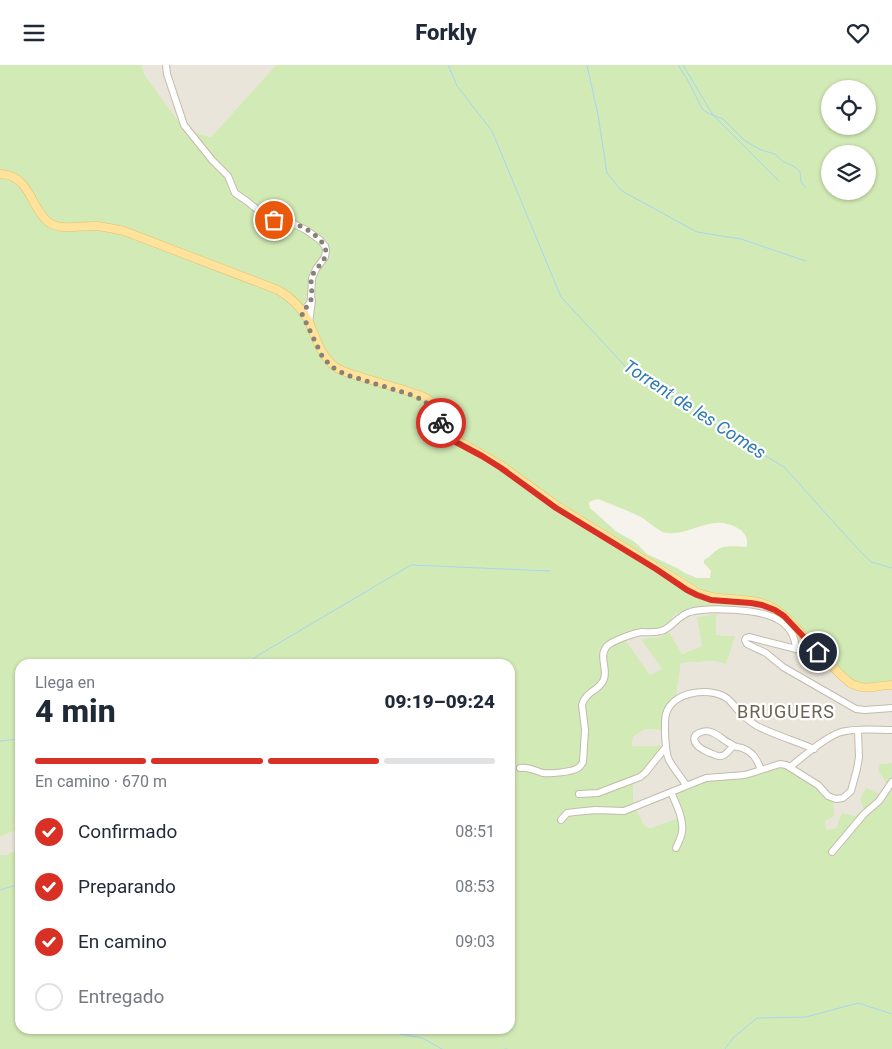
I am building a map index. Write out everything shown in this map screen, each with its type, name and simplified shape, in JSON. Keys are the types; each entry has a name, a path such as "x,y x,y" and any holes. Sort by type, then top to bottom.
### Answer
{"main road":[{"path":"0,175 7,174 24,185 44,218 56,226 97,226 124,231 270,286 285,294 306,312 323,358 335,369 347,375 415,396 430,405 438,415 447,437 501,468 556,508 687,590 711,600 751,603 775,610 784,616 850,683 867,688 892,685"},
{"path":"0,175 15,181 22,187 39,217 48,225 61,230 103,229 130,236 274,290 306,312 321,351 335,367 425,398 435,405 439,411 448,434 502,466 557,506 698,593 718,599 752,601 775,608 784,614 807,640"}],"street":[{"path":"166,65 167,74 184,125 212,160 228,176 235,193 265,216 297,225 315,235 323,243 326,254 312,278 312,297 306,312"},
{"path":"520,768 528,768 542,773 552,773 575,770 582,765 585,730 582,705 587,695 603,681 605,673 604,652 607,646 613,642 638,633 662,631 683,614 708,610 729,610 757,613 778,619 792,632 796,642 796,649"},
{"path":"796,649 747,637 745,640 747,644 764,651 783,667 856,709 892,708"},
{"path":"796,649 807,640"},
{"path":"686,785 668,759 666,747 665,718 670,706 679,698 700,693 717,694 725,697 752,723 814,749"},
{"path":"790,767 833,735 892,729"},
{"path":"732,746 724,755 717,755 697,745 695,738 700,732 710,731 732,746 752,753 757,759 761,770"},
{"path":"561,820 567,813 594,810 624,811 632,809 706,778 745,775 780,764 790,767 818,785 828,796 836,799 846,796 851,791 859,757 858,731"},
{"path":"580,794 598,793 640,777 646,773 666,747"},
{"path":"832,852 864,814 879,801 892,782"},
{"path":"671,792 681,817 683,829 676,848"}],"shaded area":[{"path":"142,65 276,65 211,137 184,129 144,74"},
{"path":"746,605 763,607 892,687 892,763 880,764 888,787 882,795 855,816 836,828 826,830 825,821 684,816 651,828 644,827 633,803 634,776 661,747 632,746 633,737 645,729 663,730 662,715 667,702 676,696 681,663 714,661 735,636 716,635 715,614 702,646 682,654 669,632 659,637 642,639 663,669 650,675 622,635 644,629 660,630 668,624 675,614 700,607"},
{"path":"15,830 15,850 6,855 0,855 0,837"}],"green space":[{"path":"0,65 142,65 144,74 184,129 211,137 276,65 892,65 892,687 858,688 780,616 763,607 746,605 700,607 675,614 668,624 659,630 644,629 622,635 650,675 662,669 641,639 659,637 669,632 682,654 702,646 697,617 716,614 716,635 735,636 726,664 714,661 681,663 676,696 665,707 663,730 645,729 633,737 632,746 662,746 643,773 634,777 633,803 645,827 651,828 683,816 674,792 704,779 781,766 810,780 833,801 834,816 825,821 826,830 836,828 842,813 855,816 864,809 860,799 866,788 882,795 888,786 878,770 880,764 892,763 892,1049 0,1049 0,855 6,855 15,850 15,1034 515,1034 515,659 15,659 15,830 0,837","holes":["598,499 630,512 667,533 676,533 711,524 729,524 743,532 747,545 746,547 730,546 719,548 704,560 704,563 711,571 710,578 697,578 647,554 635,542 617,532 590,508 589,503"]}],"waterway":[{"name":"Torrent de les Comes","path":"448,65 457,86 492,131 561,297 624,365 784,467 871,562 892,568"},
{"path":"587,65 598,115 607,173 622,191 697,232 741,239 806,261"},
{"path":"678,65 703,110 723,119 744,140 761,150 775,154 782,161 795,167 800,172 801,182 805,187"},
{"path":"683,65 713,115 779,181"},
{"path":"253,659 411,565 550,571"},
{"path":"0,741 15,740"},
{"path":"0,890 15,886"},
{"path":"725,1049 733,1038 757,1018 806,1017 858,1003 892,1014"},
{"path":"401,1034 422,1038 442,1049"}],"way so far":[{"path":"274,220 297,225 315,235 325,246 325,257 314,273 311,282 311,298 302,314 323,358 335,369 347,375 415,396 434,408 441,423"}],"district":[{"name":"BRUGUERS","path":"786,711"}],"route":[{"path":"441,423 447,437 501,468 556,508 687,590 711,600 751,603 775,610 784,616 818,652"}]}
